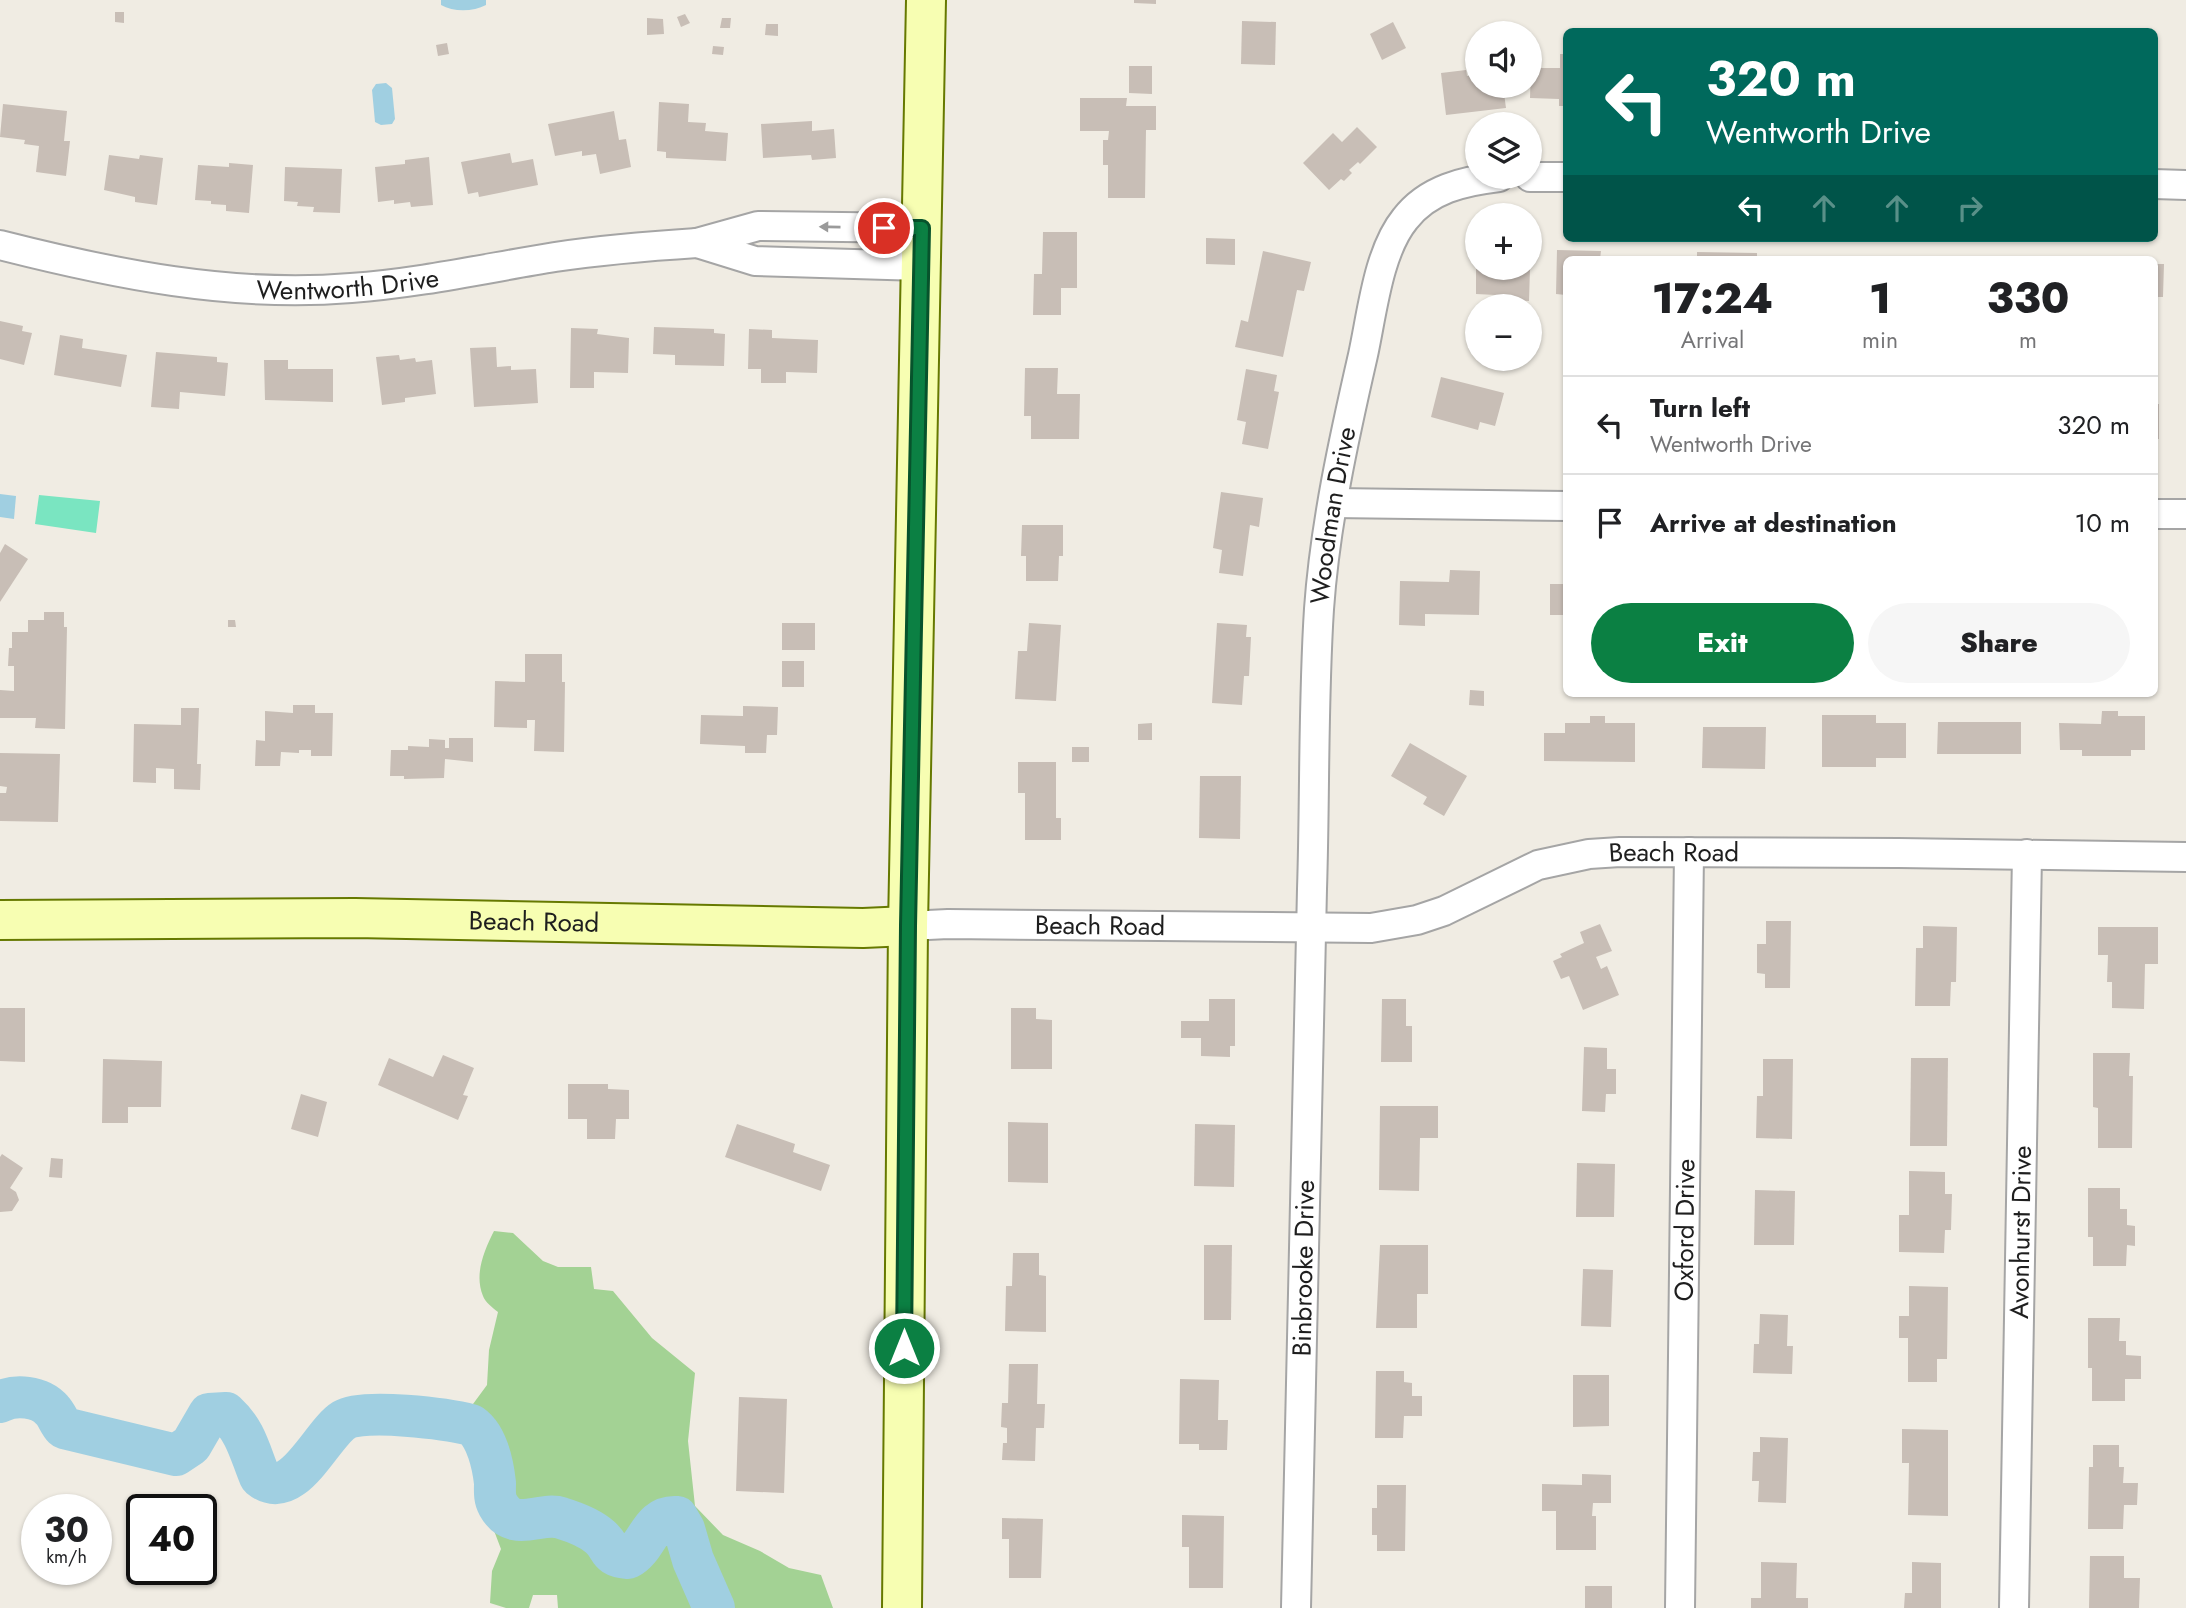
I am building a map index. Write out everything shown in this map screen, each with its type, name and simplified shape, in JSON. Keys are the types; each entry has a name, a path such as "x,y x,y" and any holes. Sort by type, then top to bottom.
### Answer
{"street":[{"path":"902,1608 908,926 926,0"},
{"path":"1542,177 1563,177"},
{"name":"Woodman Drive","path":"1310,929 1319,608 1333,503 1376,295 1392,240 1405,218 1447,187 1465,182"},
{"path":"2158,184 2186,185"},
{"name":"Wentworth Drive","path":"0,245 138,276 227,286 324,290 423,281 566,256 697,243 758,226 922,228"},
{"name":"Wentworth Drive","path":"697,243 755,261 921,266"},
{"path":"1333,503 1563,506"},
{"path":"2158,514 2186,514"},
{"name":"Beach Road","path":"0,920 355,918 850,928 948,924 1371,928 1417,920 1444,911 1538,865 1562,858 1620,852 2186,857"},
{"name":"Oxford Drive","path":"1680,1608 1689,852"},
{"name":"Avonhurst Drive","path":"2014,1608 2027,854"},
{"name":"Binbrooke Drive","path":"1296,1608 1310,929"}],"green space":[{"path":"39,495 100,501 96,533 35,524"},
{"path":"494,1231 513,1233 543,1261 558,1267 591,1267 594,1289 613,1291 652,1338 695,1373 688,1441 695,1506 723,1535 760,1551 789,1568 821,1575 833,1608 558,1608 557,1595 533,1595 529,1608 506,1608 490,1603 492,1571 501,1549 485,1507 487,1480 476,1452 465,1434 473,1404 487,1385 489,1350 498,1312 489,1305 480,1288 480,1271"}],"water":[{"path":"441,0 486,0 486,5 457,10 441,5"},
{"path":"386,83 392,88 395,119 392,124 381,125 375,122 372,90 376,84"},
{"path":"0,494 16,496 14,519 0,517"}],"building":[{"path":"1134,0 1156,0 1156,4 1134,3"},
{"path":"115,12 124,12 124,23 115,22"},
{"path":"685,14 690,23 681,27 677,17"},
{"path":"647,18 663,19 664,34 647,35"},
{"path":"722,18 731,18 730,28 720,28"},
{"path":"1242,21 1276,22 1275,65 1241,64"},
{"path":"1393,22 1406,48 1382,60 1370,34"},
{"path":"766,24 778,24 778,36 765,35"},
{"path":"447,43 449,54 438,56 436,45"},
{"path":"713,46 724,47 723,55 712,54"},
{"path":"1560,54 1563,54 1563,106 1559,106 1559,99 1530,98 1542,98 1542,68 1560,68"},
{"path":"1129,66 1152,66 1152,94 1129,93"},
{"path":"1465,70 1465,98 1505,98 1506,108 1446,115 1441,73"},
{"path":"1080,98 1127,98 1126,106 1156,106 1156,130 1146,130 1145,198 1108,198 1108,165 1103,165 1103,140 1108,140 1109,131 1080,131"},
{"path":"659,102 689,104 688,122 706,123 705,131 728,133 726,161 666,158 666,152 657,151"},
{"path":"3,104 67,111 64,141 70,141 66,176 36,172 39,146 24,144 25,140 0,137"},
{"path":"614,111 619,140 626,139 631,167 600,174 596,154 582,156 582,151 555,156 548,124"},
{"path":"812,121 812,131 834,129 836,158 812,160 811,155 763,158 761,124"},
{"path":"1357,127 1377,147 1360,164 1358,162 1349,170 1352,173 1344,181 1341,179 1329,190 1303,163 1333,133 1342,142"},
{"path":"510,153 512,163 533,159 538,185 479,197 478,192 468,194 461,162"},
{"path":"109,155 139,159 140,155 163,158 157,205 135,202 135,197 104,190"},
{"path":"429,157 433,205 411,207 410,202 378,202 375,167 405,164 405,160"},
{"path":"229,163 253,165 249,213 226,211 226,205 195,200 198,165 229,167"},
{"path":"285,167 342,169 340,213 313,212 314,207 297,206 298,202 284,201"},
{"path":"1043,232 1077,232 1077,288 1061,288 1061,315 1033,315 1034,274 1042,274"},
{"path":"1206,238 1235,239 1235,265 1206,264"},
{"path":"1557,250 1601,251 1600,256 1563,256 1563,295 1556,294"},
{"path":"1263,251 1311,262 1304,291 1297,290 1283,357 1235,347 1241,320 1248,322"},
{"path":"1697,252 1757,253 1757,256 1697,256"},
{"path":"2158,264 2164,264 2163,297 2158,297"},
{"path":"1476,280 1530,280 1529,294 1476,294"},
{"path":"0,321 23,326 22,331 32,333 24,365 0,359"},
{"path":"654,327 714,329 714,333 725,334 724,366 675,365 675,355 653,354"},
{"path":"571,328 598,329 597,334 629,338 628,373 594,372 594,388 570,388"},
{"path":"749,329 772,330 772,338 818,340 817,373 786,372 786,383 761,383 761,369 748,369"},
{"path":"60,335 83,339 82,348 127,355 121,387 54,375"},
{"path":"496,347 497,367 511,366 511,370 536,369 538,403 474,407 470,348"},
{"path":"156,352 217,357 217,362 228,363 225,396 180,392 179,409 151,407"},
{"path":"399,355 400,360 432,360 436,394 405,398 405,402 382,405 376,357"},
{"path":"264,360 288,360 288,369 333,369 333,402 265,400"},
{"path":"1025,368 1058,368 1057,394 1080,394 1079,439 1031,439 1031,416 1024,416"},
{"path":"1246,369 1277,375 1274,391 1279,392 1268,449 1242,444 1246,422 1237,420"},
{"path":"1441,377 1504,393 1495,426 1480,422 1478,430 1431,417"},
{"path":"2158,404 2159,404 2158,439"},
{"path":"1221,492 1263,498 1259,527 1250,525 1243,576 1219,573 1222,550 1213,548"},
{"path":"1022,525 1063,525 1063,556 1059,556 1058,581 1026,581 1026,556 1021,556"},
{"path":"5,544 28,559 0,602 0,553"},
{"path":"1450,570 1480,571 1479,615 1425,614 1425,626 1399,625 1400,581 1449,582"},
{"path":"1550,584 1563,584 1563,615 1550,615"},
{"path":"44,612 64,612 64,627 67,627 65,729 35,728 36,718 0,718 0,690 14,691 14,666 8,666 12,632 28,632 28,620 44,620"},
{"path":"228,620 235,620 236,627 228,627"},
{"path":"782,623 815,623 815,650 782,650"},
{"path":"1029,623 1061,625 1056,701 1015,699 1018,651 1027,651"},
{"path":"1217,623 1247,625 1246,637 1251,637 1249,676 1244,676 1242,705 1212,703"},
{"path":"525,654 562,654 562,682 565,682 564,752 534,751 535,720 527,720 527,728 494,727 495,681 525,682"},
{"path":"782,661 804,661 804,687 782,687"},
{"path":"1470,690 1484,691 1484,706 1469,705"},
{"path":"293,705 315,705 315,713 333,713 332,756 311,756 311,750 299,750 299,753 281,752 280,766 255,766 256,740 265,741 265,711 293,713"},
{"path":"743,706 778,707 777,735 767,735 766,753 745,753 745,746 700,744 701,715 743,716"},
{"path":"181,708 199,708 197,764 201,764 200,790 174,789 174,769 156,768 156,783 133,782 134,724 181,725"},
{"path":"2102,711 2118,711 2118,716 2145,716 2145,750 2131,750 2131,756 2082,756 2082,750 2060,750 2059,723 2101,724"},
{"path":"1822,715 1876,715 1876,723 1906,723 1906,758 1876,758 1876,767 1822,767"},
{"path":"1590,716 1605,716 1605,723 1635,723 1635,762 1544,761 1544,733 1565,733 1565,723 1590,723"},
{"path":"1938,722 2021,722 2021,754 1937,754"},
{"path":"1152,723 1152,740 1138,740 1138,724"},
{"path":"1703,727 1766,727 1765,769 1702,768"},
{"path":"449,738 473,738 473,762 445,759 444,778 404,779 404,776 390,776 391,750 408,750 408,746 429,747 429,739 445,740 445,748 449,748"},
{"path":"1410,743 1467,776 1444,816 1423,804 1427,797 1391,776"},
{"path":"1072,747 1089,747 1089,762 1072,762"},
{"path":"0,753 60,754 58,822 0,821 0,793 6,793 7,787 0,786"},
{"path":"1018,762 1056,762 1056,818 1061,818 1061,840 1025,840 1025,793 1018,793"},
{"path":"1200,776 1241,776 1240,839 1199,838"},
{"path":"1766,921 1791,921 1790,988 1765,988 1765,974 1757,973 1757,944 1766,944"},
{"path":"1600,924 1612,951 1596,957 1601,969 1607,966 1619,995 1583,1010 1569,976 1561,979 1553,961 1562,957 1560,954 1584,943 1580,932"},
{"path":"1923,926 1957,927 1956,982 1951,982 1950,1006 1915,1006 1916,948 1923,948"},
{"path":"2098,927 2158,927 2158,964 2145,964 2144,1009 2112,1008 2112,982 2107,982 2108,955 2098,955"},
{"path":"1209,999 1235,999 1235,1046 1230,1046 1230,1057 1201,1056 1201,1038 1181,1038 1181,1021 1209,1021"},
{"path":"1382,999 1406,999 1406,1026 1412,1026 1412,1062 1381,1062"},
{"path":"0,1008 25,1008 25,1062 0,1061"},
{"path":"1011,1008 1036,1008 1036,1019 1052,1020 1052,1069 1011,1069"},
{"path":"1584,1047 1607,1048 1607,1069 1616,1069 1616,1094 1606,1094 1605,1112 1582,1111"},
{"path":"2093,1053 2130,1053 2129,1076 2133,1076 2132,1148 2098,1148 2098,1108 2093,1107"},
{"path":"443,1055 474,1068 463,1095 468,1096 458,1120 378,1085 389,1058 433,1077"},
{"path":"1911,1058 1948,1058 1947,1146 1910,1146"},
{"path":"103,1059 162,1061 161,1107 128,1107 128,1123 102,1123"},
{"path":"1763,1059 1793,1059 1792,1139 1756,1138 1757,1096 1763,1096"},
{"path":"568,1084 608,1084 608,1089 629,1090 629,1119 616,1119 615,1139 587,1139 587,1119 568,1119"},
{"path":"301,1094 327,1102 318,1137 291,1129"},
{"path":"1380,1106 1438,1106 1438,1138 1420,1138 1419,1191 1379,1190"},
{"path":"1008,1122 1048,1123 1048,1183 1008,1182"},
{"path":"737,1124 795,1144 793,1152 830,1165 821,1191 725,1157"},
{"path":"1195,1124 1235,1125 1234,1187 1194,1186"},
{"path":"2,1154 23,1168 10,1188 16,1192 19,1200 12,1211 0,1212 0,1157"},
{"path":"51,1158 63,1159 62,1178 49,1177"},
{"path":"1577,1163 1615,1164 1614,1217 1576,1217"},
{"path":"1909,1171 1945,1172 1945,1194 1952,1194 1951,1230 1945,1230 1944,1253 1899,1252 1899,1215 1909,1215"},
{"path":"2088,1188 2120,1188 2120,1209 2127,1209 2127,1225 2135,1226 2135,1246 2127,1245 2126,1266 2093,1266 2093,1237 2088,1237"},
{"path":"1755,1190 1795,1191 1794,1245 1754,1245"},
{"path":"1204,1245 1232,1245 1231,1320 1204,1320"},
{"path":"1380,1245 1428,1245 1428,1294 1417,1294 1417,1328 1376,1328"},
{"path":"1013,1253 1039,1253 1039,1275 1046,1276 1046,1332 1005,1331 1006,1286 1012,1286"},
{"path":"1583,1269 1613,1270 1611,1327 1581,1326"},
{"path":"1909,1286 1948,1287 1947,1359 1937,1359 1937,1382 1908,1382 1908,1338 1899,1338 1899,1316 1909,1316"},
{"path":"1760,1314 1788,1315 1787,1346 1793,1346 1792,1374 1753,1373 1754,1344 1759,1344"},
{"path":"2088,1318 2120,1318 2119,1341 2126,1341 2126,1355 2141,1356 2141,1379 2125,1379 2125,1401 2092,1401 2092,1368 2088,1368"},
{"path":"1009,1364 1038,1364 1037,1404 1045,1404 1044,1428 1036,1428 1035,1461 1002,1460 1003,1443 1007,1443 1007,1428 1001,1427 1002,1403 1008,1403"},
{"path":"1376,1371 1404,1371 1404,1382 1412,1383 1412,1396 1422,1396 1422,1416 1404,1416 1403,1438 1375,1438"},
{"path":"1573,1375 1609,1375 1609,1426 1573,1427"},
{"path":"1180,1379 1219,1380 1218,1420 1228,1420 1227,1450 1199,1450 1199,1444 1179,1444"},
{"path":"739,1397 787,1399 784,1493 736,1491"},
{"path":"1902,1429 1948,1430 1948,1516 1908,1515 1909,1463 1902,1463"},
{"path":"1760,1437 1788,1438 1786,1503 1758,1502 1759,1481 1752,1481 1753,1452 1760,1452"},
{"path":"2093,1445 2119,1445 2119,1467 2124,1467 2123,1483 2138,1483 2137,1505 2124,1505 2123,1529 2088,1529 2089,1467 2093,1467"},
{"path":"1582,1474 1611,1475 1611,1503 1593,1503 1592,1516 1596,1516 1596,1550 1556,1550 1556,1511 1542,1511 1542,1484 1582,1485"},
{"path":"1377,1485 1406,1485 1405,1551 1377,1551 1377,1535 1372,1535 1372,1508 1377,1508"},
{"path":"1182,1515 1224,1516 1223,1588 1189,1588 1189,1547 1182,1547"},
{"path":"1002,1518 1043,1519 1041,1578 1009,1578 1009,1539 1002,1539"},
{"path":"2090,1556 2124,1556 2124,1578 2140,1578 2139,1608 2089,1608"},
{"path":"1761,1562 1797,1563 1796,1598 1808,1598 1808,1608 1751,1608 1751,1598 1761,1598"},
{"path":"1912,1562 1941,1563 1941,1608 1904,1608 1905,1593 1912,1593"},
{"path":"1585,1586 1612,1586 1612,1608 1585,1608"}],"waterway":[{"path":"0,1402 20,1397 34,1399 47,1405 64,1428 176,1455 191,1445 209,1414 226,1413 243,1435 260,1477 272,1483 295,1475 335,1428 344,1420 354,1417 406,1416 471,1425 481,1436 488,1451 496,1500 504,1514 519,1520 553,1517 571,1521 596,1534 616,1555 628,1558 641,1547 660,1521 677,1517 714,1608"}],"route":[{"path":"884,228 922,228 908,926 904,1348"}]}
